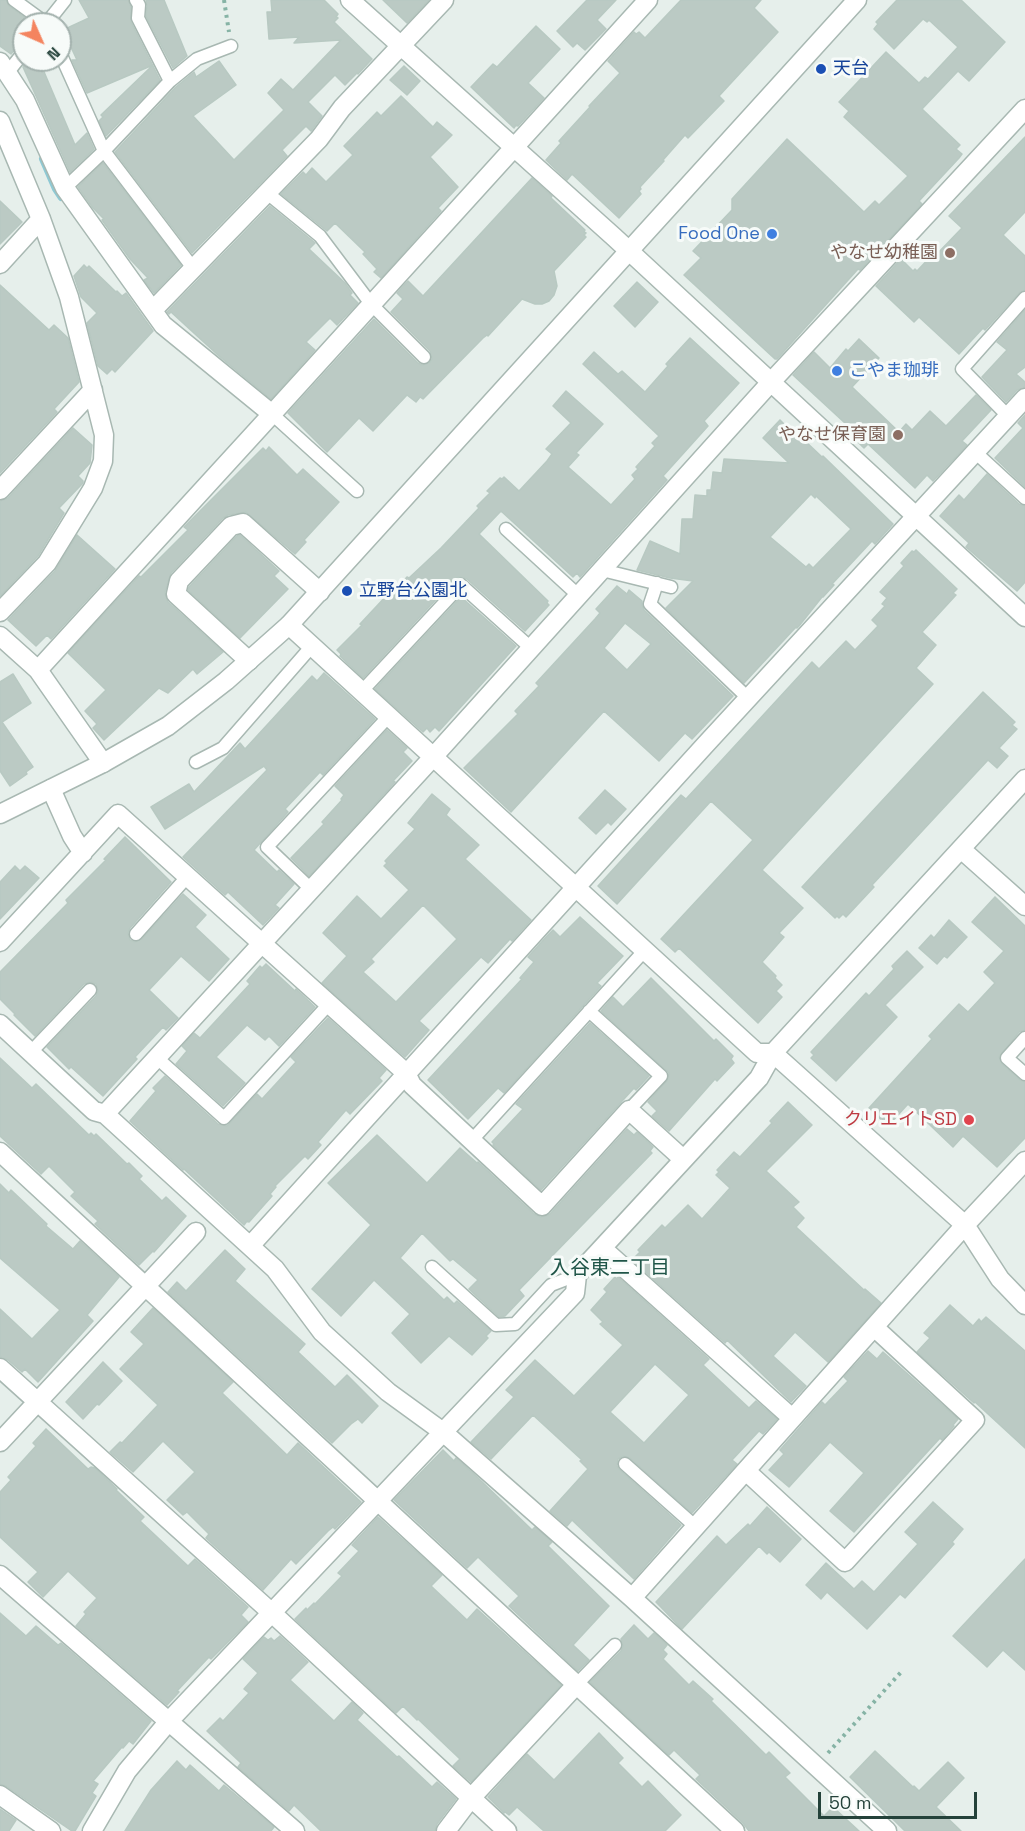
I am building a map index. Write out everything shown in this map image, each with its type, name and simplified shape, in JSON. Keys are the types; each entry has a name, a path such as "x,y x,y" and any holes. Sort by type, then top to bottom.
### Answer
{"street":[{"path":"350,0 515,147 1025,617"},
{"path":"153,309 318,139 342,108 444,0"},
{"path":"38,670 648,0"},
{"path":"0,814 103,763 168,726 226,681 289,625 857,0"},
{"path":"4,67 25,100 65,188 163,325 272,414"},
{"path":"105,1114 434,756 771,382 1025,110"},
{"path":"0,121 41,219 69,297 104,435 103,462 93,488 47,563 0,612"},
{"path":"0,264 41,219"},
{"path":"0,490 93,390"},
{"path":"250,1246 1025,398"},
{"path":"249,661 176,594 179,581 231,526 243,523 320,592"},
{"path":"289,625 757,1053 773,1053 965,1225 1000,1279 1025,1305"},
{"path":"0,636 38,670 103,763"},
{"path":"92,1831 127,1772 169,1721 574,1293 577,1275 759,1078 773,1053 1025,779"},
{"path":"51,789 82,853"},
{"path":"0,942 118,814 406,1073 412,1085 542,1206 629,1110 683,1159"},
{"path":"961,849 1025,906"},
{"path":"0,1024 94,1111 105,1114 275,1269 322,1332 388,1392 443,1432 632,1598 887,1831"},
{"path":"0,1152 735,1831"},
{"path":"632,1598 965,1225 1025,1161"},
{"path":"0,1442 196,1232"},
{"path":"602,1248 792,1418"},
{"path":"746,1471 845,1562 975,1420 874,1327"},
{"path":"0,1368 272,1613 507,1831"},
{"path":"0,1575 295,1831"},
{"path":"446,1831 471,1798 576,1685"},
{"path":"0,1795 51,1831"}],"lane":[{"path":"14,0 30,12"},
{"path":"136,0 139,5 138,18 170,81"},
{"path":"65,188 104,151 170,81 197,59 231,46"},
{"path":"69,72 104,151 193,268"},
{"path":"266,192 320,236 371,304 424,357"},
{"path":"1008,416 962,369 1025,298"},
{"path":"272,414 357,491"},
{"path":"975,452 1025,498"},
{"path":"506,529 579,596"},
{"path":"602,570 671,587"},
{"path":"657,583 650,604 749,699"},
{"path":"362,691 461,585 532,648"},
{"path":"196,762 223,748 312,646"},
{"path":"312,890 267,847 389,716"},
{"path":"135,934 187,877"},
{"path":"472,1140 645,950"},
{"path":"31,1052 90,990"},
{"path":"156,1057 224,1118 329,1004"},
{"path":"589,1011 661,1076 629,1110"},
{"path":"1025,1038 1007,1058 1025,1074"},
{"path":"432,1267 496,1325 515,1324 551,1285 577,1275"},
{"path":"625,1464 696,1527"},
{"path":"576,1685 615,1646"}],"path":[{"path":"224,0 231,46"},
{"path":"837,1743 902,1671"}],"building":[{"path":"0,0 6,0 9,6 17,12 12,12 12,53 0,46"},
{"path":"79,0 128,0 131,7 131,22 153,65 87,93 72,60 77,60 72,49 72,26 89,18"},
{"path":"146,0 164,0 187,56 173,68 146,16"},
{"path":"271,0 324,0 338,14 334,22 372,59 345,85 335,75 308,102 322,116 311,131 306,126 282,150 287,156 192,253 115,152 176,87 194,72 196,77 219,61 236,85 193,116 234,160 284,110 268,93 281,79 293,90 341,40 294,43 299,37 269,39 267,12 272,12"},
{"path":"383,0 429,0 407,23"},
{"path":"587,0 616,0 597,20 606,29 585,50 577,43 573,47 557,31"},
{"path":"681,0 761,0 754,8 778,32 719,96 724,101 688,138 685,135 663,160 640,187 641,194 619,218 572,174 567,180 546,160 561,143 559,141 620,73 608,61 634,32 636,34 639,32 645,38"},
{"path":"897,0 961,0 1005,42 969,81 958,71 922,109 960,145 956,149 962,154 919,201 922,204 775,359 684,275 701,258 693,251 732,210 732,199 787,139 864,212 875,201 879,205 908,176 844,117 849,111 839,102 886,52 919,83 925,77 928,79 958,47 929,20 927,22 923,19 894,49 874,29 878,24 876,22"},
{"path":"536,26 560,49 528,83 544,98 514,128 471,87 493,64 497,67"},
{"path":"153,65 160,80 106,136 99,121 103,117 101,115"},
{"path":"404,66 420,81 407,95 390,80"},
{"path":"25,72 44,72 75,145 87,133 94,149 70,172"},
{"path":"401,96 433,127 437,122 452,135 430,157 458,187 438,208 441,211 381,278 374,272 377,269 363,254 365,252 335,223 327,231 281,194 303,172 306,175 312,168 326,182 353,155 344,146 377,112 381,116"},
{"path":"1025,137 1025,212 1003,235 1025,256 1025,290 1019,293 959,354 919,317 914,322 876,286 901,259 913,271 915,269 917,271 933,254 935,256 962,228 949,216"},
{"path":"103,163 181,265 154,293 144,280 148,278 130,259 102,220 104,219 78,187"},
{"path":"532,178 586,233 584,235 586,237 554,271 557,286 554,295 542,304 522,299 488,336 483,338 423,399 420,397 416,402 407,395 373,431 359,418 327,452 288,413 374,319 418,363 422,365 429,363 432,359 430,351 391,312 403,299 397,293 408,281 423,296"},
{"path":"0,201 22,222 0,244"},
{"path":"270,206 315,243 309,249 345,283 352,293 350,295 358,303 337,325 330,318 306,342 315,350 271,399 171,312 169,314 167,312"},
{"path":"84,265 87,268 89,266 122,296 126,293 153,331 115,372 112,369 107,374 98,366 87,323 97,313 81,297 74,276"},
{"path":"637,282 658,302 635,327 614,306"},
{"path":"0,285 49,330 54,325 68,338 79,382 54,409 57,412 0,473"},
{"path":"1025,310 1025,367 1016,374 1025,382 1025,387 1017,390 1006,402 982,377 1007,350 997,342"},
{"path":"690,338 739,383 704,421 708,426 663,476 667,480 580,577 577,573 573,577 501,511 479,534 548,601 549,605 525,631 467,579 459,577 363,678 340,656 337,650 362,625 360,624 388,594 390,596 407,577 409,578 441,548 479,508 477,506 490,493 487,491 500,478 504,477 519,491 547,461 552,454 546,449 571,423 553,406 566,391 603,424 576,453 579,455 568,467 611,505 635,479 632,475 638,469 636,467 655,446 652,443 659,436 583,364 594,352 618,374 622,371 645,392"},
{"path":"859,339 879,358 852,387 899,432 906,424 912,430 930,411 946,426 976,395 991,410 962,441 967,445 933,481 927,475 915,488 868,444 864,448 843,428 846,424 793,375 814,352 830,368 846,349 848,351"},
{"path":"1025,415 1025,487 995,458 1023,428 1018,423"},
{"path":"780,420 801,441 803,439 823,456 893,524 875,544 872,541 832,584 834,585 799,626 744,683 666,608 693,581 637,570 650,541 680,554 682,519 693,519 695,495 707,496 707,490 711,490 713,472 722,473 724,459 789,463 763,438","holes":["811,494 815,498 816,496 851,529 813,568 809,564 806,567 770,537"]},
{"path":"73,428 92,445 90,463 78,476 83,483 59,508 64,513 38,556 0,596 0,501 8,498"},
{"path":"269,447 297,475 303,469 339,502 304,540 306,542 295,554 246,512 223,518 171,573 165,592 168,602 223,652 197,674 193,669 168,693 159,688 104,740 93,728 97,724 85,711 106,690 68,653 139,576 141,577 188,530 184,527 263,448 266,451"},
{"path":"987,474 1019,504 1025,506 1025,582 1017,591 966,547 969,543 940,516 959,495 964,500"},
{"path":"77,535 115,569 51,639 47,635 36,646 8,620 55,571"},
{"path":"240,535 279,571 274,576 288,589 240,638 188,590"},
{"path":"916,550 957,589 953,593 956,595 922,632 936,645 916,668 933,684 762,870 803,908 779,933 784,937 762,962 782,985 776,991 782,997 758,1023 679,948 675,952 661,939 753,840 711,801 617,904 598,886 681,795 686,799 812,662 819,669 846,641 855,650 878,626 872,620 885,606 882,604 887,598 880,592 904,566 901,563 912,551"},
{"path":"617,586 627,594 629,590 642,601 644,610 733,696 692,739 685,733 659,761 604,711 511,812 464,768 518,714 515,711 539,686 536,683 600,613 596,609","holes":["625,623 651,644 627,670 604,648"]},
{"path":"461,597 516,646 439,731 435,727 430,732 427,728 423,732 375,689"},
{"path":"324,673 375,719 323,775 320,772 285,809 288,812 254,850 277,872 279,870 294,884 275,905 279,908 263,925 228,892 225,895 183,857 267,770 264,766 165,829 151,807 189,784 194,792 240,743 245,749 312,676 317,681"},
{"path":"13,674 31,703 2,722 33,767 10,786 0,771 0,682"},
{"path":"983,692 1015,722 1012,725 1017,729 999,748 1008,756 997,768 988,760 872,885 874,887 846,917 843,914 835,918 802,887"},
{"path":"387,730 407,748 403,752 412,761 309,876 291,858 324,824 322,822 342,800 344,795 335,786"},
{"path":"605,790 626,809 611,825 608,822 596,834 579,818"},
{"path":"432,794 450,809 446,815 479,845 465,859 531,920 488,963 481,957 419,1021 429,1030 405,1057 322,983 347,956 323,933 357,896 381,919 409,890 384,866 387,863 385,861 415,829 408,823","holes":["423,905 457,939 396,1002 363,972 374,962 371,959"]},
{"path":"125,837 171,882 130,928 128,933 130,940 135,942 142,939 183,894 206,915 195,927 229,959 209,981 181,956 149,990 178,1018 166,1030 163,1027 103,1096 71,1067 69,1069 47,1047 96,996 98,991 96,984 91,982 84,984 35,1036 0,999 0,972 68,903 66,900 106,860 104,859"},
{"path":"15,866 20,871 25,866 39,878 0,919 0,882"},
{"path":"995,897 1025,926 1025,1030 1019,1032 999,1057 1002,1064 1025,1082 1025,1138 997,1167 963,1136 953,1147 908,1104 888,1126 869,1108 932,1039 929,1036 959,1004 968,1012 995,983 984,972 1004,951 972,922"},
{"path":"580,917 623,956 597,983 601,986 504,1093 498,1088 468,1119 428,1080 522,979 520,978 534,962 528,957 547,936 553,930 560,937"},
{"path":"949,920 967,937 947,958 944,956 937,964 919,948 931,935 934,938"},
{"path":"907,951 923,967 885,1005 897,1017 836,1081 811,1058 814,1055 811,1052 866,993 869,996"},
{"path":"266,964 315,1007 279,1046 269,1036 265,1040 247,1025 216,1057 245,1083 223,1106 176,1064 187,1051 182,1046 194,1033 200,1038 250,984 247,981 260,966 262,968"},
{"path":"651,978 714,1041 716,1039 733,1056 731,1059 734,1063 717,1081 715,1079 669,1131 652,1116 657,1111 648,1102 667,1081 669,1073 601,1011 613,997 623,1007"},
{"path":"328,1018 386,1070 379,1078 382,1081 350,1114 346,1110 318,1142 321,1145 308,1159 305,1156 275,1186 270,1194 272,1196 244,1225 130,1121 156,1091 153,1088 165,1076 218,1124 227,1126 257,1094 262,1099 296,1062 291,1057"},
{"path":"590,1023 649,1076 636,1090 634,1088 541,1190 492,1142 523,1109 516,1104"},
{"path":"0,1058 32,1088 36,1084 89,1135 96,1134 142,1176 139,1179 162,1201 166,1197 186,1216 154,1252 139,1265 95,1224 98,1221 71,1196 75,1192 49,1166 41,1174 0,1136"},
{"path":"788,1102 812,1125 766,1171 799,1202 793,1207 804,1218 796,1227 881,1303 828,1362 795,1332 773,1356 806,1386 791,1402 727,1340 725,1343 632,1260 640,1252 638,1250 662,1225 665,1228 688,1205 702,1219 730,1188 716,1175 719,1172 717,1170 734,1152 740,1157"},
{"path":"627,1129 634,1135 637,1132 653,1147 650,1151 652,1153 519,1290 524,1296 505,1316 499,1317 469,1289 478,1280 453,1259 450,1261 422,1233 400,1258 444,1300 447,1297 454,1304 457,1301 491,1331 486,1336 488,1338 472,1355 449,1336 421,1363 392,1333 410,1314 374,1280 341,1316 312,1289 371,1225 328,1183 377,1135 427,1183 460,1148 540,1217 550,1214"},
{"path":"0,1184 9,1193 11,1190 47,1224 46,1226 73,1249 80,1241 119,1277 87,1315 93,1321 38,1382 25,1369 22,1372 8,1360 0,1357 0,1309 32,1339 60,1310 0,1258"},
{"path":"225,1250 245,1269 235,1281 305,1344 298,1352 335,1387 347,1375 378,1406 362,1423 358,1419 332,1443 168,1292 177,1282 186,1291"},
{"path":"615,1277 617,1279 618,1277 709,1359 703,1365 749,1408 756,1401 777,1419 763,1434 759,1431 732,1460 737,1464 692,1513 630,1458 623,1456 618,1459 617,1466 620,1470 681,1525 634,1579 572,1520 567,1526 550,1511 588,1469 580,1461 582,1460 533,1415 491,1459 471,1442 514,1397 506,1390 535,1360 574,1396 623,1345 600,1324 603,1322 591,1310 607,1292 604,1289","holes":["655,1364 689,1395 644,1443 610,1412"]},
{"path":"950,1305 973,1326 979,1319 981,1322 986,1317 1025,1351 1025,1448 917,1352 930,1338 924,1333"},
{"path":"153,1308 233,1382 222,1393 287,1455 298,1443 361,1502 296,1564 291,1559 263,1590 206,1538 209,1534 187,1512 183,1515 167,1500 195,1472 163,1441 133,1472 110,1452 120,1442 122,1443 158,1405 120,1369 144,1344 131,1332"},
{"path":"868,1351 877,1359 883,1352 958,1419 942,1440 940,1438 854,1532 830,1511 864,1473 830,1442 789,1487 769,1470 784,1454 780,1450 822,1402 825,1405 848,1381 844,1377"},
{"path":"103,1362 122,1381 83,1419 66,1402"},
{"path":"46,1429 88,1469 95,1468 117,1489 144,1517 140,1521 188,1566 195,1559 248,1607 241,1615 248,1622 211,1659 209,1657 167,1705 76,1626 86,1614 84,1612 97,1598 68,1571 43,1597 28,1582 38,1572 0,1537 0,1492 11,1480 8,1477 36,1446 33,1443"},
{"path":"443,1450 454,1461 456,1458 532,1530 535,1527 552,1542 548,1546 609,1606 573,1645 589,1660 578,1671 509,1606 519,1596 478,1557 467,1568 394,1500"},
{"path":"933,1502 963,1529 952,1542 954,1544 905,1598 900,1594 867,1629 827,1592 821,1599 806,1585 826,1563 854,1589 862,1581 874,1592 918,1544 905,1532"},
{"path":"767,1507 801,1539 780,1562 759,1546 682,1629 656,1602 717,1536 726,1545 748,1524 750,1526"},
{"path":"378,1517 442,1575 431,1586 467,1620 477,1609 561,1685 471,1782 453,1766 460,1759 418,1719 403,1706 396,1713 295,1619 306,1608 307,1610 315,1604 342,1576 338,1573 359,1551 352,1545"},
{"path":"1025,1559 1025,1670 1003,1650 987,1667 953,1636"},
{"path":"0,1613 26,1636 36,1626 58,1645 61,1643 151,1721 133,1744 129,1741 122,1747 93,1781 98,1784 92,1793 96,1796 75,1831 0,1784"},
{"path":"634,1625 648,1639 654,1633 667,1645 663,1650 667,1654 663,1659 689,1685 693,1681 713,1699 711,1701 766,1755 769,1752 790,1773 785,1777 824,1816 833,1807 859,1831 749,1831 696,1779 700,1775 674,1750 669,1755 590,1682 621,1651 623,1646 621,1639"},
{"path":"280,1636 308,1662 290,1680 334,1721 352,1702 363,1713 357,1720 432,1787 437,1782 456,1799 437,1824 435,1831 321,1831 294,1805 289,1811 238,1767 241,1763 207,1731 220,1718 223,1721 249,1693 244,1689 258,1673 243,1659 264,1637 274,1641"},
{"path":"599,1733 623,1758 618,1763 642,1787 648,1781 681,1815 665,1831 544,1831 517,1807 509,1815 488,1797 527,1754 554,1780"},
{"path":"875,1751 919,1791 948,1762 964,1778 936,1807 961,1831 905,1831 850,1777"},
{"path":"177,1761 186,1770 190,1765 219,1791 224,1785 274,1827 271,1831 125,1831 151,1790"},
{"path":"0,1809 16,1820 9,1831 0,1831"}],"waterway":[{"path":"42,159 61,198"}],"place":[{"name":"天台","path":"821,69"},
{"name":"Food One","path":"772,234"},
{"name":"やなせ幼稚園","path":"950,253"},
{"name":"こやま珈琲","path":"837,371"},
{"name":"やなせ保育園","path":"898,435"},
{"name":"立野台公園北","path":"347,591"},
{"name":"クリエイトSD","path":"969,1120"}],"district":[{"name":"入谷東二丁目","path":"610,1269"}]}
